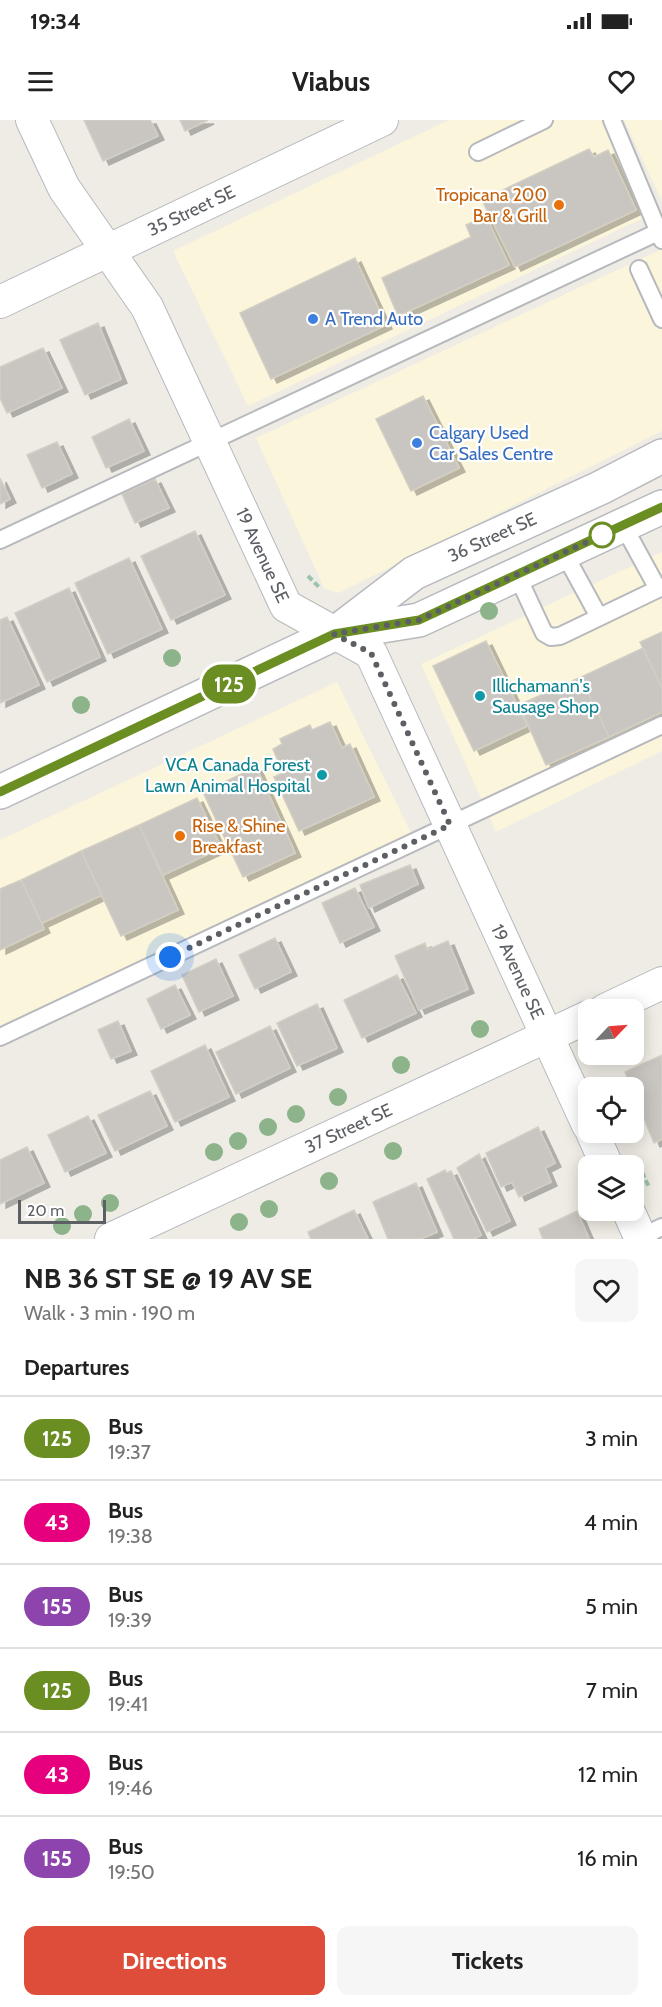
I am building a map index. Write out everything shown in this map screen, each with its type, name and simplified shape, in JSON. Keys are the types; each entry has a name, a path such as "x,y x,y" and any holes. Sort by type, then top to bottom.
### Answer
{"main road":[{"name":"36 Street SE","path":"0,792 334,634 414,573 600,488 662,456"},
{"name":"36 Street SE","path":"334,634 419,620 662,507"}],"street":[{"name":"19 Avenue SE","path":"32,120 64,188 147,307 286,606 371,653 578,1103"},
{"name":"35 Street SE","path":"0,302 382,120"},
{"path":"628,999 662,983"},
{"name":"37 Street SE","path":"111,1239 578,1022"},
{"path":"603,1143 616,1155"}],"lane":[{"path":"478,152 543,120"},
{"path":"0,540 660,236 612,120"},
{"path":"639,269 662,319"},
{"path":"517,575 544,633 551,637 560,636 599,618 660,588 623,525"},
{"path":"564,553 599,618"},
{"path":"0,1037 662,725"}],"shaded area":[{"path":"449,120 607,120 652,214 248,406 173,251"},
{"path":"624,120 662,120 662,201"},
{"path":"662,249 662,431 339,593 324,588 256,438"},
{"path":"662,552 662,751 496,832 421,664"},
{"path":"337,682 412,835 0,1030 0,840"}],"building":[{"path":"84,120 150,120 158,136 103,161"},
{"path":"180,120 208,120 185,131"},
{"name":"Tropicana 200 Bar & Grill","path":"589,149 594,157 608,150 636,210 515,267 482,200"},
{"path":"486,217 509,265 398,316 382,278 471,237 466,225"},
{"name":"A Trend Auto","path":"355,258 386,325 271,379 240,313"},
{"path":"98,323 121,379 85,395 60,340"},
{"path":"43,348 62,388 7,413 0,398 0,367"},
{"name":"Calgary Used Car Sales Centre","path":"423,396 459,468 411,491 376,419"},
{"path":"129,419 144,451 106,468 92,437"},
{"path":"57,442 72,474 42,488 27,455"},
{"path":"0,478 10,499 0,504"},
{"path":"155,479 169,508 135,523 122,494"},
{"path":"195,531 225,595 171,620 141,556"},
{"path":"129,558 162,629 108,654 75,583"},
{"path":"69,588 100,657 47,682 15,613"},
{"path":"7,617 39,685 0,703 0,620"},
{"path":"662,632 662,688 640,642"},
{"name":"Illichamann's Sausage Shop","path":"486,641 527,726 474,751 433,666"},
{"path":"643,648 662,688 662,712 609,737 581,677"},
{"path":"581,677 609,737 546,765 519,705"},
{"name":"VCA Canada Forest Lawn Animal Hospital","path":"330,722 342,748 350,744 374,797 299,831 274,777 283,773 273,749 282,744 280,739 310,725 312,730"},
{"path":"256,767 295,853 243,877 203,792"},
{"name":"Rise & Shine Breakfast","path":"197,798 221,848 163,875 139,825"},
{"path":"139,825 178,910 121,936 81,851"},
{"path":"81,851 102,895 42,923 21,880"},
{"path":"410,865 418,884 369,908 360,885"},
{"path":"21,880 44,929 0,950 0,889"},
{"path":"355,888 374,927 340,943 322,903"},
{"path":"275,938 291,972 255,989 239,955"},
{"path":"448,941 468,989 419,1010 395,956 425,943 427,950"},
{"path":"216,959 233,996 199,1012 182,975"},
{"path":"397,975 416,1013 362,1038 344,1000"},
{"path":"175,985 190,1015 161,1029 147,999"},
{"path":"317,1004 337,1048 297,1066 277,1023"},
{"path":"118,1021 131,1051 111,1059 98,1030"},
{"path":"270,1026 290,1068 236,1094 216,1052"},
{"path":"205,1045 229,1097 175,1122 151,1071"},
{"path":"662,1055 662,1139 654,1143 644,1119 644,1077 627,1077 625,1072"},
{"path":"150,1091 167,1126 115,1151 98,1115"},
{"path":"88,1116 106,1153 65,1172 48,1135"},
{"path":"538,1127 555,1163 545,1168 551,1182 519,1197 512,1182 501,1187 486,1153"},
{"path":"27,1147 44,1183 0,1204 0,1160"},
{"path":"479,1154 510,1221 487,1232 457,1168"},
{"path":"445,1170 446,1173 451,1171 481,1235 474,1239 454,1239 427,1179"},
{"path":"416,1183 437,1232 420,1239 388,1239 373,1202"},
{"path":"354,1210 368,1239 311,1239 308,1232"},
{"path":"577,1211 578,1221 581,1221 589,1239 543,1239 539,1229"}],"bus line":[{"name":"125","path":"0,792 334,634 419,620 662,507"}],"place":[{"name":"Tropicana 200 Bar & Grill","path":"559,205"},
{"name":"A Trend Auto","path":"313,319"},
{"name":"Calgary Used Car Sales Centre","path":"417,443"},
{"name":"Illichamann's Sausage Shop","path":"480,696"},
{"name":"VCA Canada Forest Lawn Animal Hospital","path":"322,775"},
{"name":"Rise & Shine Breakfast","path":"180,836"}],"route":[{"path":"170,957 450,825 371,653 334,634 419,620 602,535"}]}
